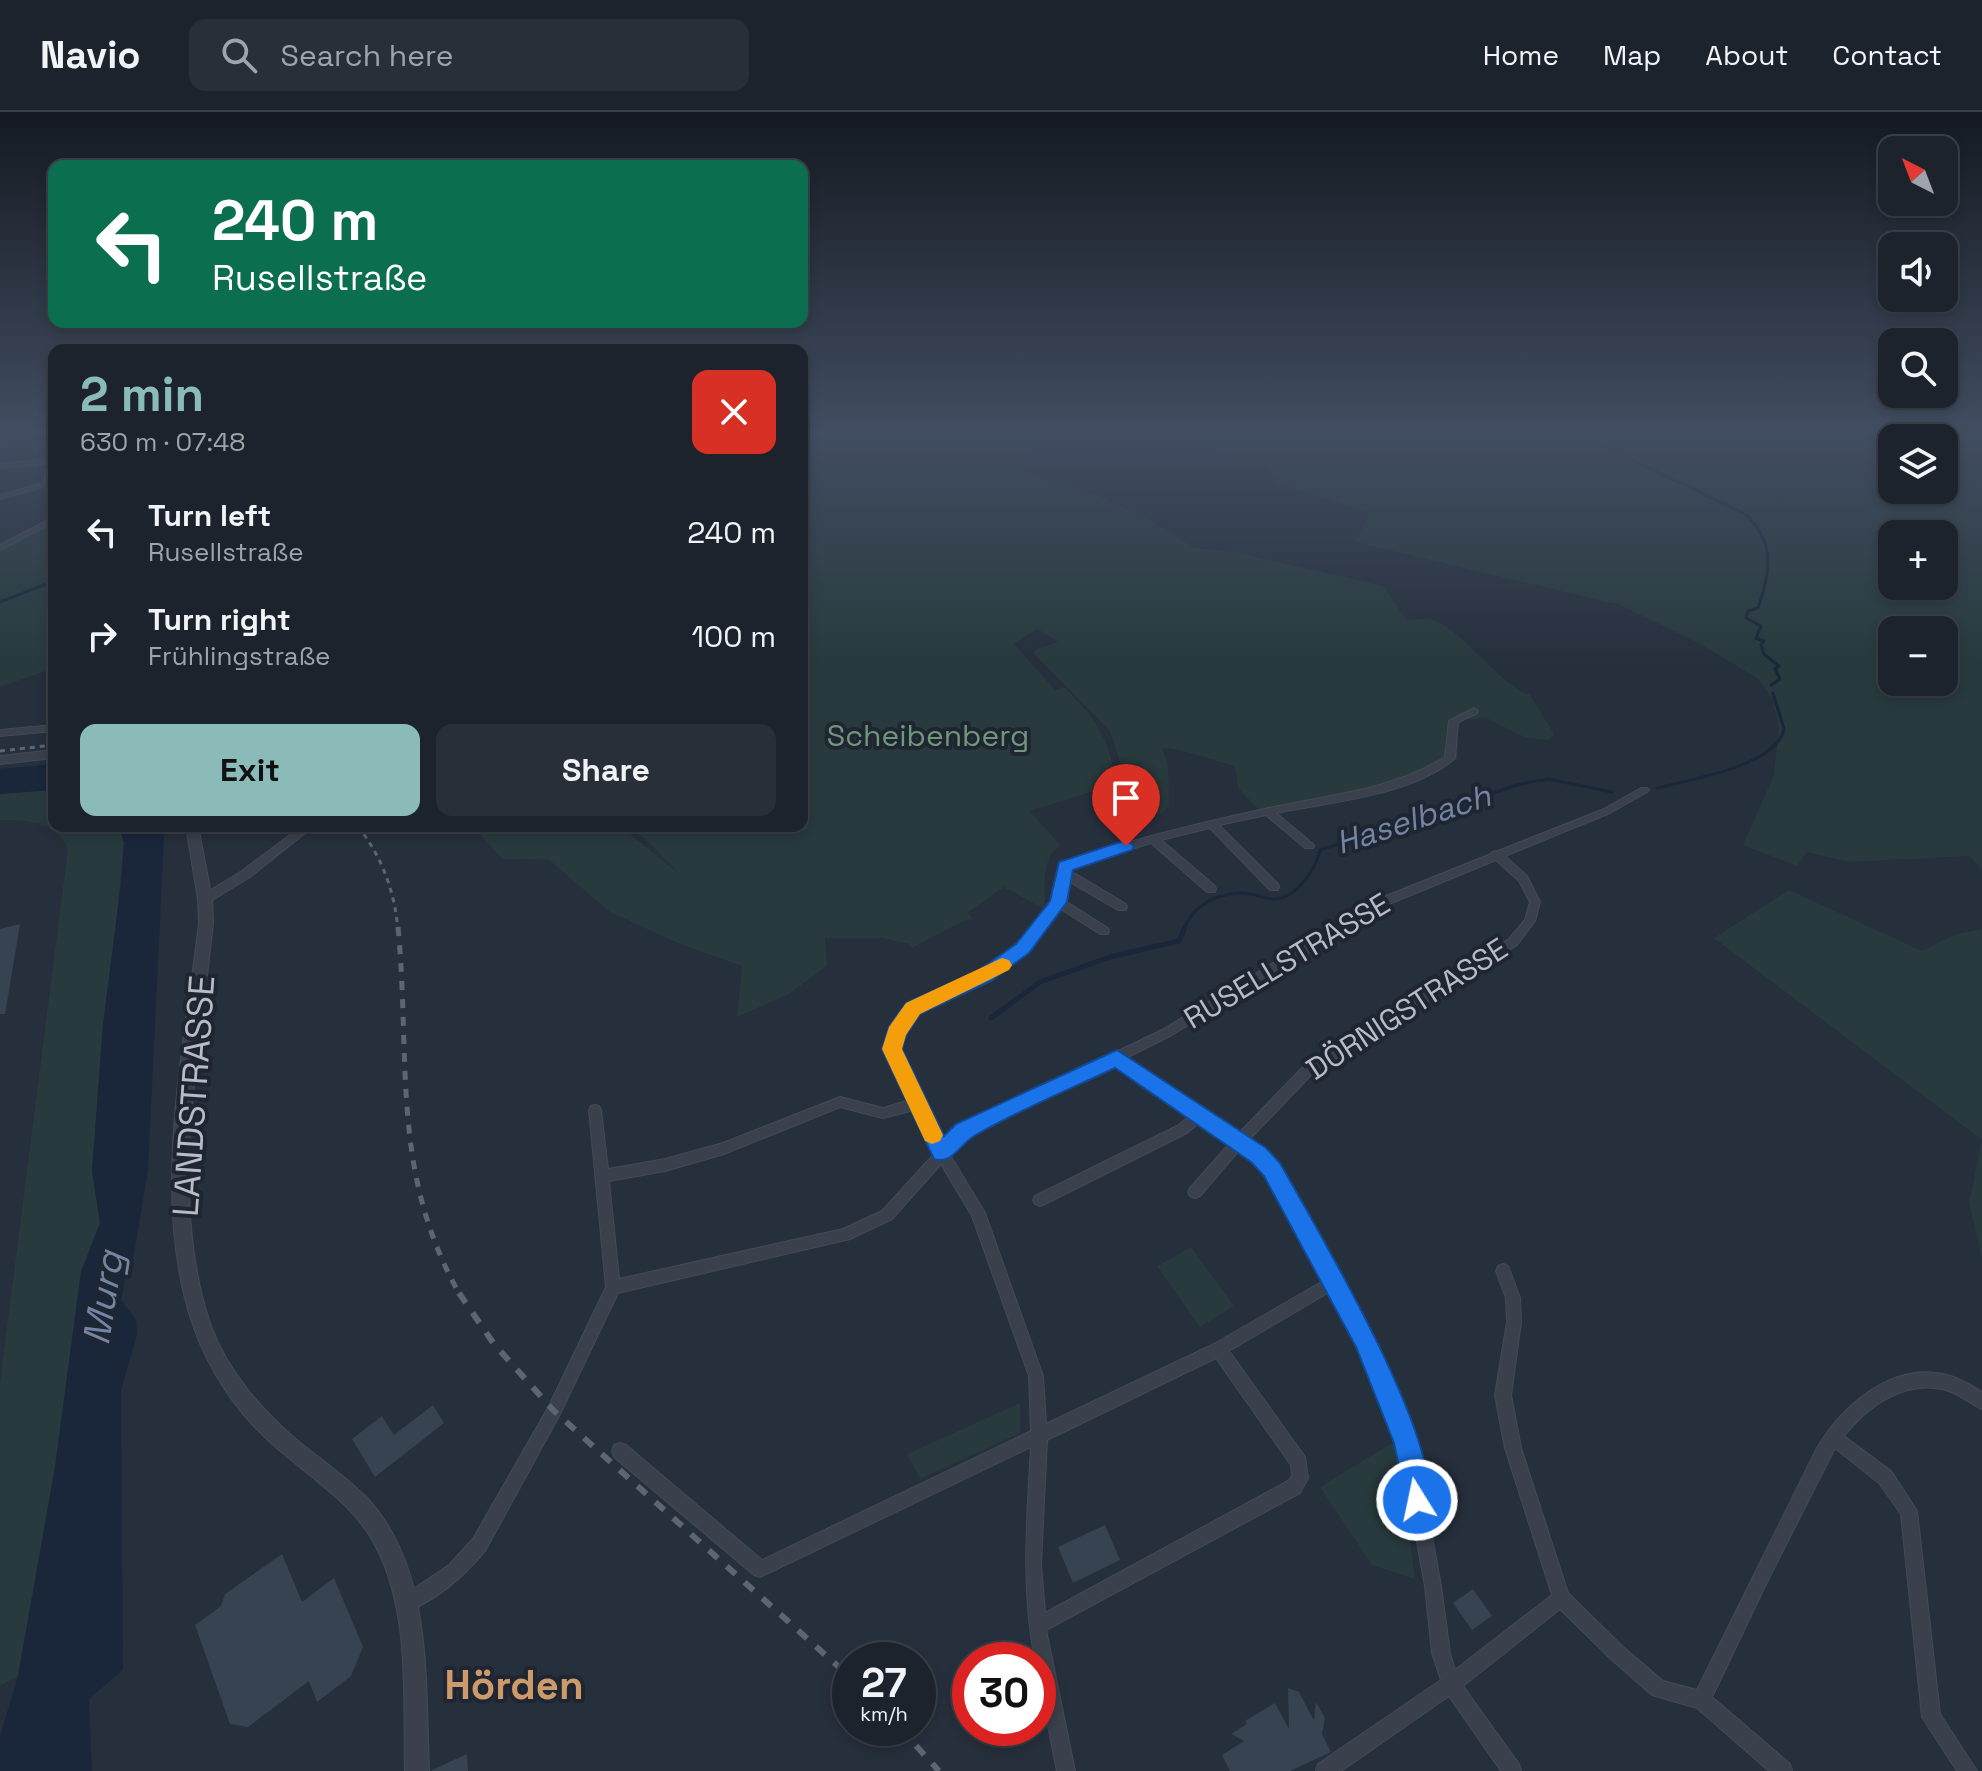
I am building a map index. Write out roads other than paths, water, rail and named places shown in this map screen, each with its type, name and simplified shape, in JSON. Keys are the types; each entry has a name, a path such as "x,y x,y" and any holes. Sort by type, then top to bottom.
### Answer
{"street":[{"path":"0,548 48,522"},
{"path":"1066,1771 1037,1626 1033,1564 1039,1436 1036,1376 978,1213 941,1152 892,1049 896,1033 913,1009 985,976 1008,961 1043,925 1058,902 1065,866 1268,811 1385,786 1436,768 1450,758 1454,721 1474,711"},
{"path":"0,733 48,729"},
{"path":"0,760 48,755"},
{"name":"RUSELLSTRASSE","path":"613,1287 845,1235 887,1215 963,1131 1117,1058 1206,1009 1385,901 1607,811 1644,790"},
{"path":"1268,811 1309,846"},
{"path":"1213,825 1274,887"},
{"name":"LANDSTRASSE","path":"193,832 205,899 200,991 189,1072 183,1168 184,1236 190,1286 201,1324 219,1363 242,1398 272,1431 363,1510 381,1536 396,1569 405,1605 417,1771"},
{"path":"205,899 246,874 301,832"},
{"path":"1154,840 1211,889"},
{"name":"DÖRNIGSTRASSE","path":"1195,1192 1308,1070 1513,942 1530,921 1535,902 1523,879 1496,854"},
{"path":"1064,877 1072,877 1122,907"},
{"path":"1058,902 1104,931"},
{"path":"1117,1058 1239,1141 1272,1170 1366,1340 1407,1443 1433,1586 1441,1653 1451,1684 1512,1771"},
{"path":"603,1176 665,1165 724,1148 840,1102 883,1113 916,1104"},
{"path":"405,1605 467,1562 479,1545 562,1396 613,1287 595,1110"},
{"path":"1040,1200 1183,1129 1200,1114"},
{"path":"1503,1271 1513,1298 1514,1322 1503,1395 1513,1448 1561,1598 1658,1689 1702,1700 1783,1771"},
{"path":"620,1451 760,1569 1219,1349 1334,1282"},
{"path":"1037,1626 1294,1487 1300,1478 1299,1463 1219,1349"},
{"path":"1702,1700 1777,1543 1833,1437 1872,1397 1907,1381 1930,1377 1953,1381 1982,1401"},
{"path":"1833,1437 1885,1477 1909,1511 1923,1665 1931,1717 1968,1771"},
{"path":"1325,1771 1451,1684 1561,1598"}],"water":[{"path":"48,765 48,790 0,794 0,769"},
{"name":"Murg","path":"121,832 164,832 148,1170 134,1254 121,1300 136,1320 137,1335 121,1390 123,1670 89,1699 92,1771 0,1771 0,1736 18,1676 55,1467 81,1272 100,1223 92,1170 103,1024 124,843"}],"waterway":[{"name":"Haselbach","path":"1735,509 1747,515 1756,526 1766,548 1766,582 1758,608 1748,611 1746,618 1761,626 1756,638 1764,641 1761,645 1764,654 1779,666 1775,669 1780,679 1771,685"},
{"path":"0,602 48,583"},
{"name":"Haselbach","path":"1657,788 1709,776 1766,753 1778,742 1784,729 1773,693"},
{"name":"Haselbach","path":"1185,928 1202,905 1220,896 1240,893 1276,899 1291,893 1310,873 1320,850 1520,784 1548,779 1612,792"},
{"name":"Haselbach","path":"991,1018 1040,982 1110,957 1179,941 1185,928"}],"railway":[{"path":"0,751 48,746"},
{"path":"362,832 386,874 398,929"},
{"path":"398,927 413,1160 438,1249 459,1293"},
{"path":"459,1293 494,1344 554,1411 832,1661"},
{"path":"916,1746 939,1771"}],"district":[{"name":"Hörden","path":"514,1685"}],"park label":[{"name":"Scheibenberg","path":"928,736"}]}
